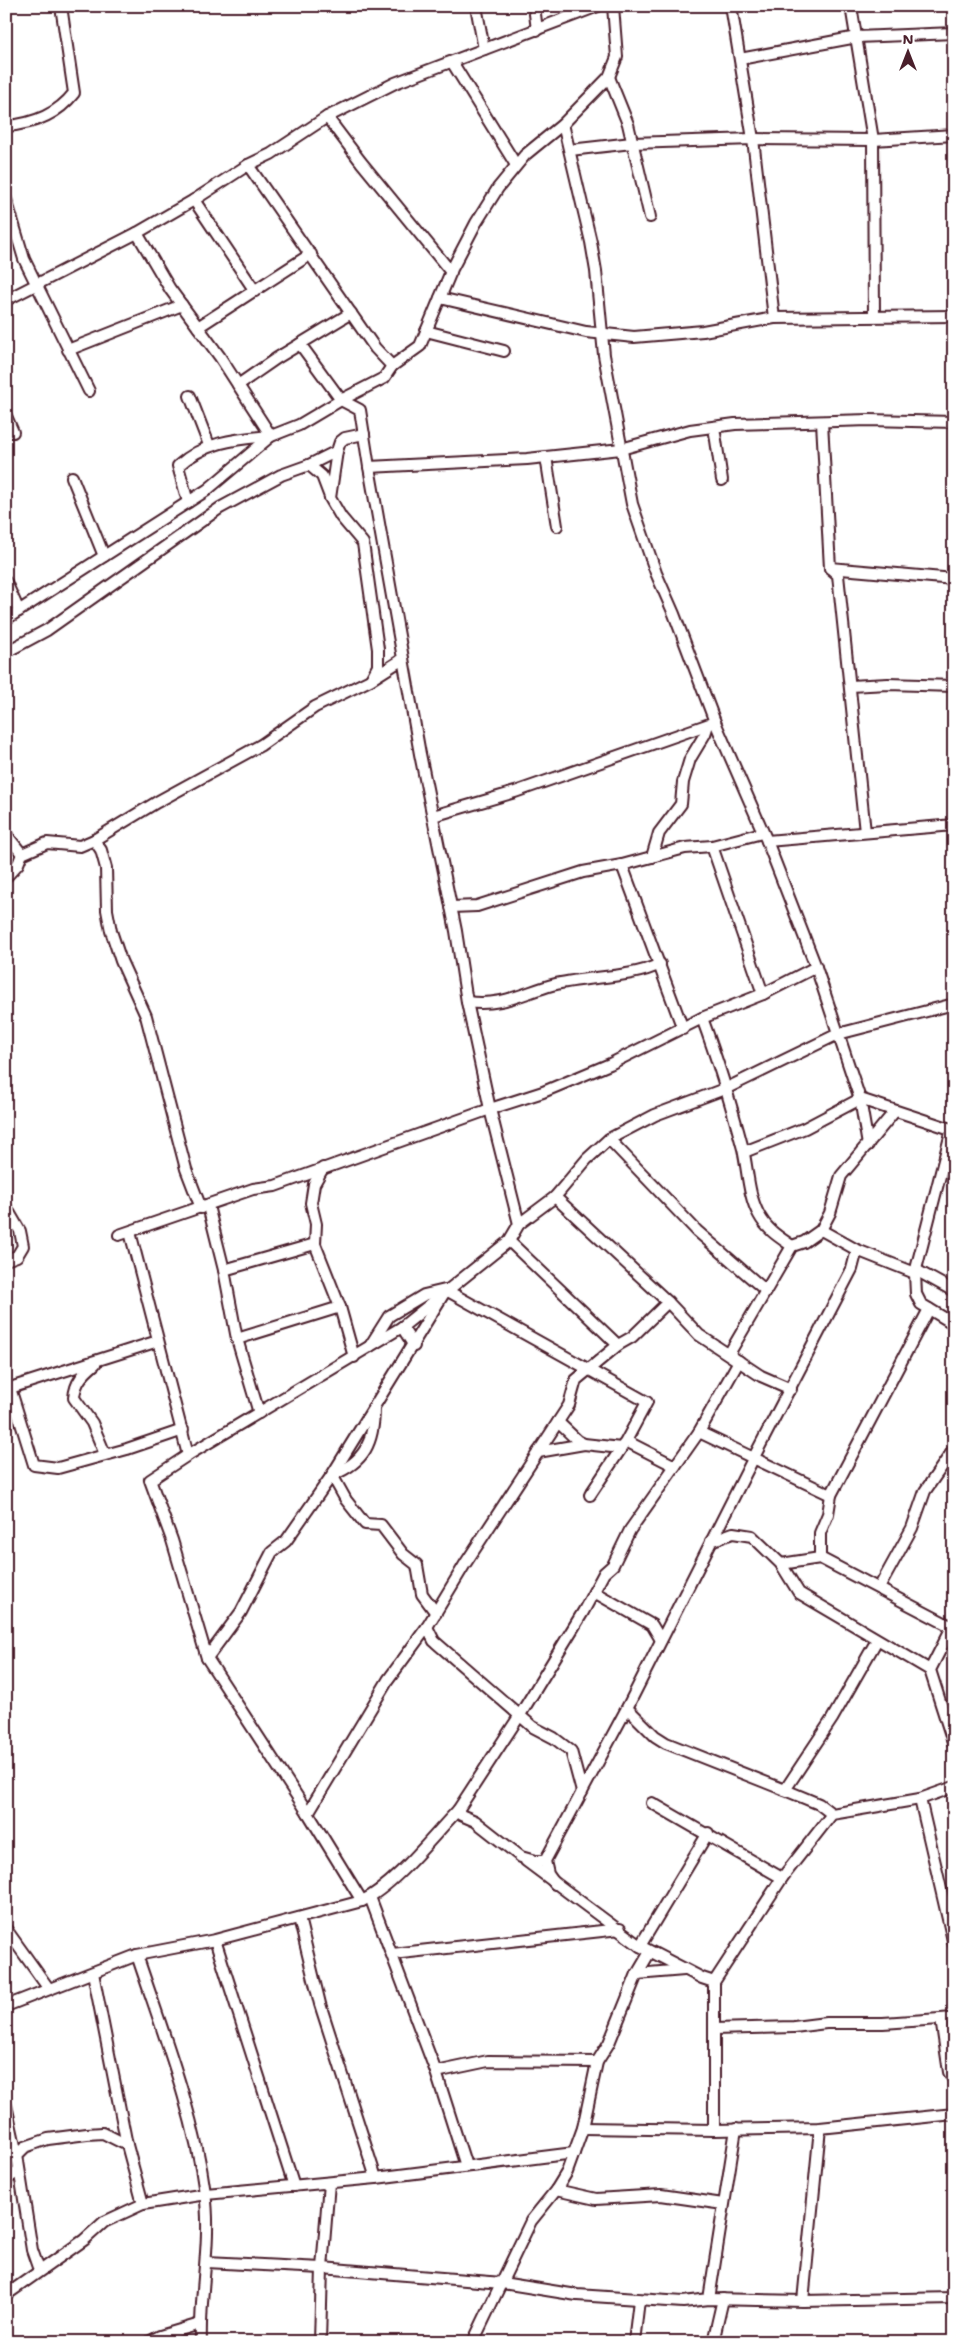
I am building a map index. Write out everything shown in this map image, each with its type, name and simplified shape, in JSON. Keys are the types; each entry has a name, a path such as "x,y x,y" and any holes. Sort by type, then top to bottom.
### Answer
{"street":[{"path":"6,126 29,124 65,105 74,94 61,6"},
{"path":"476,6 484,49"},
{"path":"534,6 537,30"},
{"path":"6,300 137,233 194,200 248,165 271,154 327,117 395,83 598,6"},
{"path":"188,502 178,466 209,445 229,440 271,436 299,425 341,400 384,378 392,366 420,346 451,272 476,223 498,188 525,155 563,124 609,77 617,57 613,6"},
{"path":"731,6 753,139 774,318"},
{"path":"851,6 874,140 874,316"},
{"path":"740,59 857,37 954,33"},
{"path":"452,62 516,166"},
{"path":"609,77 628,124 650,217"},
{"path":"327,117 361,162 451,272"},
{"path":"563,124 596,270 601,335 632,504 711,724 764,837 816,967 860,1100 868,1145"},
{"path":"570,150 632,143 753,139 874,140 954,135"},
{"path":"248,165 375,348 392,366"},
{"path":"6,199 24,259 90,391"},
{"path":"194,200 255,291"},
{"path":"137,233 170,289 238,385 271,436"},
{"path":"198,327 311,254"},
{"path":"440,298 601,335 634,336 703,331 774,318 954,316"},
{"path":"68,350 182,305"},
{"path":"238,385 351,313"},
{"path":"426,331 504,351"},
{"path":"300,344 341,400 360,410 403,659 451,907 467,1002 490,1109 519,1224"},
{"path":"190,396 209,445"},
{"path":"6,416 13,432"},
{"path":"369,467 546,457 621,450 690,430 735,424 869,420 954,422"},
{"path":"822,422 830,568 838,575 865,832"},
{"path":"714,427 722,480"},
{"path":"330,498 340,442 345,438 364,434"},
{"path":"6,619 206,490 271,436"},
{"path":"6,652 47,630 220,508 280,475 309,465 337,451"},
{"path":"546,457 557,526"},
{"path":"309,465 322,476 330,498 341,517 363,543 378,649 378,666 370,680"},
{"path":"72,477 104,556"},
{"path":"830,568 954,579"},
{"path":"6,582 19,611"},
{"path":"6,877 18,864 22,854 46,843 80,846 94,840 156,802 261,745 315,708 370,680 403,659"},
{"path":"850,686 888,684 954,686"},
{"path":"433,816 515,792 711,724"},
{"path":"652,857 659,833 681,804 683,782 690,759 711,724"},
{"path":"451,907 477,906 583,872 622,865 685,848 712,846 764,837 954,825"},
{"path":"6,834 22,854"},
{"path":"94,840 101,850 106,868 107,910 111,931 121,961 146,1016 186,1169 204,1207 224,1270 238,1338 259,1413"},
{"path":"712,846 764,994"},
{"path":"622,865 660,964 682,1029"},
{"path":"467,1002 481,1004 508,1001 552,985 645,971 660,964"},
{"path":"119,1236 253,1189 275,1186 543,1092 610,1064 702,1018 764,994 816,967"},
{"path":"466,2166 436,2072 392,1954 366,1899 207,1658 172,1540 150,1480 188,1455 402,1327 446,1290 510,1241 519,1224 555,1197 587,1159 609,1139 655,1115 726,1088 838,1034 954,1004"},
{"path":"702,1018 726,1088 744,1152 749,1186 758,1214 770,1230 792,1246"},
{"path":"744,1152 805,1128 860,1100 953,1130 915,1272 916,1294 921,1304 954,1324"},
{"path":"730,1354 765,1290 792,1246 804,1242 821,1230 830,1213 841,1176 868,1145 885,1120 895,1111"},
{"path":"609,1139 697,1231 765,1290"},
{"path":"323,1168 314,1184 311,1203 316,1224 315,1244 340,1307 354,1357"},
{"path":"555,1197 668,1302 699,1334 761,1376 791,1389"},
{"path":"6,1207 20,1231 23,1246 16,1256 6,1260"},
{"path":"821,1230 857,1250 915,1272 954,1291"},
{"path":"130,1232 188,1455"},
{"path":"510,1241 618,1346"},
{"path":"224,1270 315,1244"},
{"path":"555,1884 548,1874 546,1861 791,1389 852,1269 857,1250"},
{"path":"207,1658 242,1612 272,1552 286,1541 332,1475 414,1346 446,1290"},
{"path":"368,1348 389,1316 424,1295 446,1290 647,1402 590,1495"},
{"path":"308,1813 388,1680 428,1627 569,1405 576,1380 632,1337 668,1302"},
{"path":"238,1338 340,1307"},
{"path":"820,1558 820,1533 828,1514 831,1495 929,1308"},
{"path":"402,1327 414,1346"},
{"path":"158,1341 10,1388 34,1465 58,1468 127,1449 183,1430"},
{"path":"101,1359 83,1374 75,1387 74,1398 92,1423 105,1454"},
{"path":"6,2006 137,1955 215,1940 366,1899 394,1877 458,1810 520,1715 604,1573 612,1565 630,1530 699,1432 739,1361"},
{"path":"332,1475 345,1470 358,1459 370,1444 374,1427 374,1407"},
{"path":"558,1422 578,1441 584,1444"},
{"path":"699,1432 831,1495"},
{"path":"538,1452 584,1444 623,1444 675,1466"},
{"path":"879,1588 912,1528 925,1491 954,1449"},
{"path":"332,1475 346,1500 365,1524 381,1525 403,1554 417,1565 422,1594 436,1613"},
{"path":"711,1541 734,1533 752,1536 781,1564 799,1593 930,1670 954,1745"},
{"path":"781,1564 820,1558 953,1625 930,1670"},
{"path":"594,1592 652,1625 661,1640"},
{"path":"652,1625 669,1623"},
{"path":"428,1627 434,1641 532,1727 554,1738 571,1752 582,1792"},
{"path":"785,1790 832,1719 878,1640"},
{"path":"627,1708 654,1736 666,1743 819,1804 832,1814"},
{"path":"714,2130 714,1982 782,1878 832,1814 920,1799 954,1787"},
{"path":"920,1799 954,1945"},
{"path":"652,1803 708,1833 782,1878"},
{"path":"458,1810 461,1815 475,1821 555,1884 620,1929 640,1946 685,1970 714,1982"},
{"path":"640,1946 708,1833"},
{"path":"521,1857 536,1861 546,1861"},
{"path":"299,1918 320,2004 376,2178"},
{"path":"6,1929 49,1989"},
{"path":"392,1954 620,1929"},
{"path":"215,1940 294,2186"},
{"path":"474,2342 531,2221 556,2190 574,2153 583,2128 597,2062 609,2043 637,1974 650,1952"},
{"path":"137,1955 187,2106 206,2194 207,2262 200,2324 201,2342"},
{"path":"637,1974 685,1970"},
{"path":"93,1973 128,2145 143,2204"},
{"path":"714,2029 794,2027 826,2023 883,2023 954,2018"},
{"path":"941,2019 949,2072 954,2080"},
{"path":"436,2072 488,2061 597,2062"},
{"path":"6,2105 20,2170 32,2250 39,2270"},
{"path":"583,2128 714,2130 820,2128 954,2114"},
{"path":"803,2301 820,2128"},
{"path":"709,2298 736,2129"},
{"path":"17,2155 25,2147 48,2139 87,2134 103,2133 128,2145"},
{"path":"6,2295 84,2240 104,2222 143,2204 206,2194 376,2178 574,2153"},
{"path":"6,2180 20,2170"},
{"path":"320,2342 322,2268 329,2183"},
{"path":"556,2190 596,2199 661,2195 724,2204"},
{"path":"207,2262 322,2268 502,2283 577,2295 639,2300 683,2302 709,2298 803,2301 954,2298"},
{"path":"713,2342 723,2299"},
{"path":"634,2342 639,2300"},
{"path":"149,2342 160,2336 200,2324"}]}
